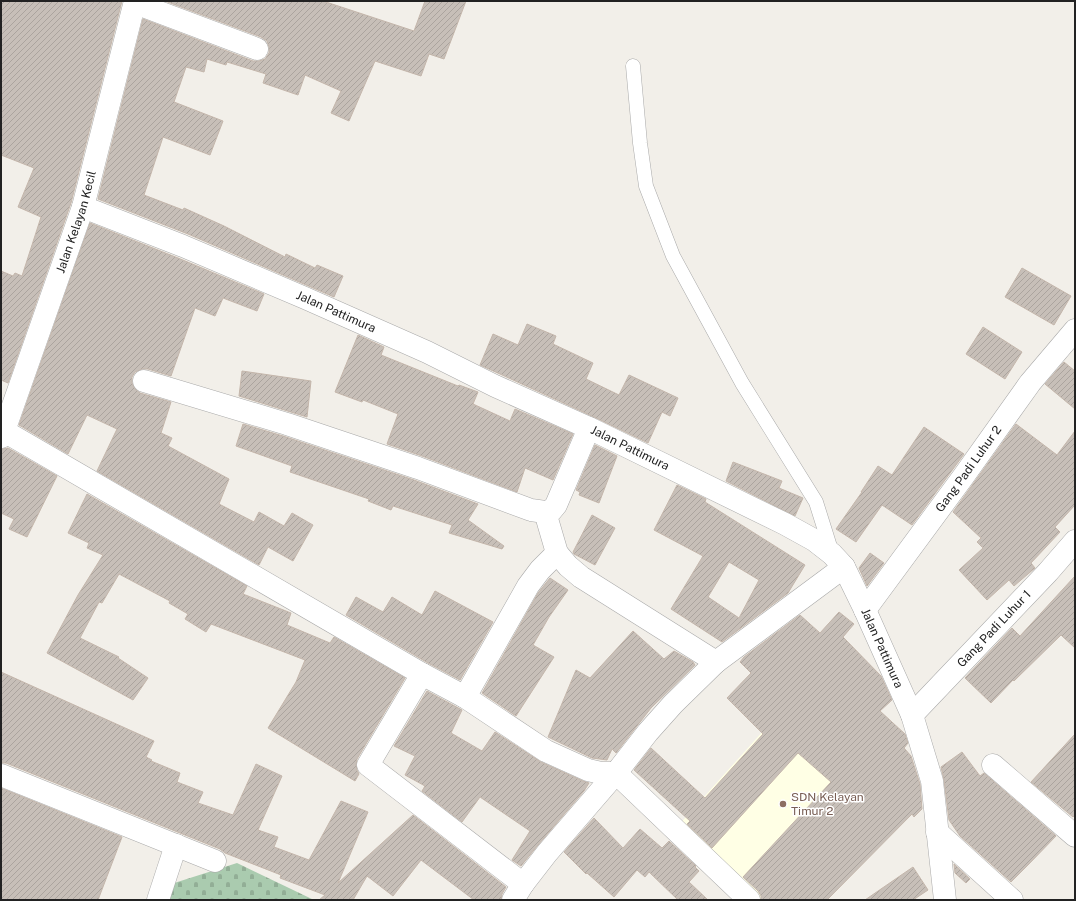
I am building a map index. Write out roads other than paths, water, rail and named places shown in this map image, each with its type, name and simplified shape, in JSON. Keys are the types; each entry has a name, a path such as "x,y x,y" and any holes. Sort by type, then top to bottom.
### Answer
{"street":[{"path":"135,2 257,49"},
{"name":"Jalan Kelayan Kecil","path":"2,434 83,207 135,2"},
{"name":"Jalan Pattimura","path":"83,207 183,246 427,352 495,386 589,428 785,524 814,540 838,560 865,610 912,715 932,781 945,900"},
{"name":"Gang Padi Luhur 2","path":"865,610 1030,383 1075,330"},
{"path":"144,381 287,424 418,468 531,510 545,512 551,511 556,505 589,428"},
{"path":"2,434 422,674 465,697 546,751 588,770 601,773 616,773 749,900"},
{"path":"545,512 557,553 568,566 581,577 716,662"},
{"name":"Gang Padi Luhur 1","path":"912,715 1048,572 1075,541"},
{"path":"465,697 528,586 540,570 557,553"},
{"path":"422,674 368,764 518,892 547,853 673,704 716,662 838,560"},
{"path":"993,765 1075,836"},
{"path":"1,775 215,861"},
{"path":"937,832 1012,900"},
{"path":"158,900 176,845"}],"lane":[{"path":"633,66 640,143 646,186 673,256 742,383 816,502 838,560"}],"place":[{"name":"SDN Kelayan Timur 2","path":"783,804"}]}
